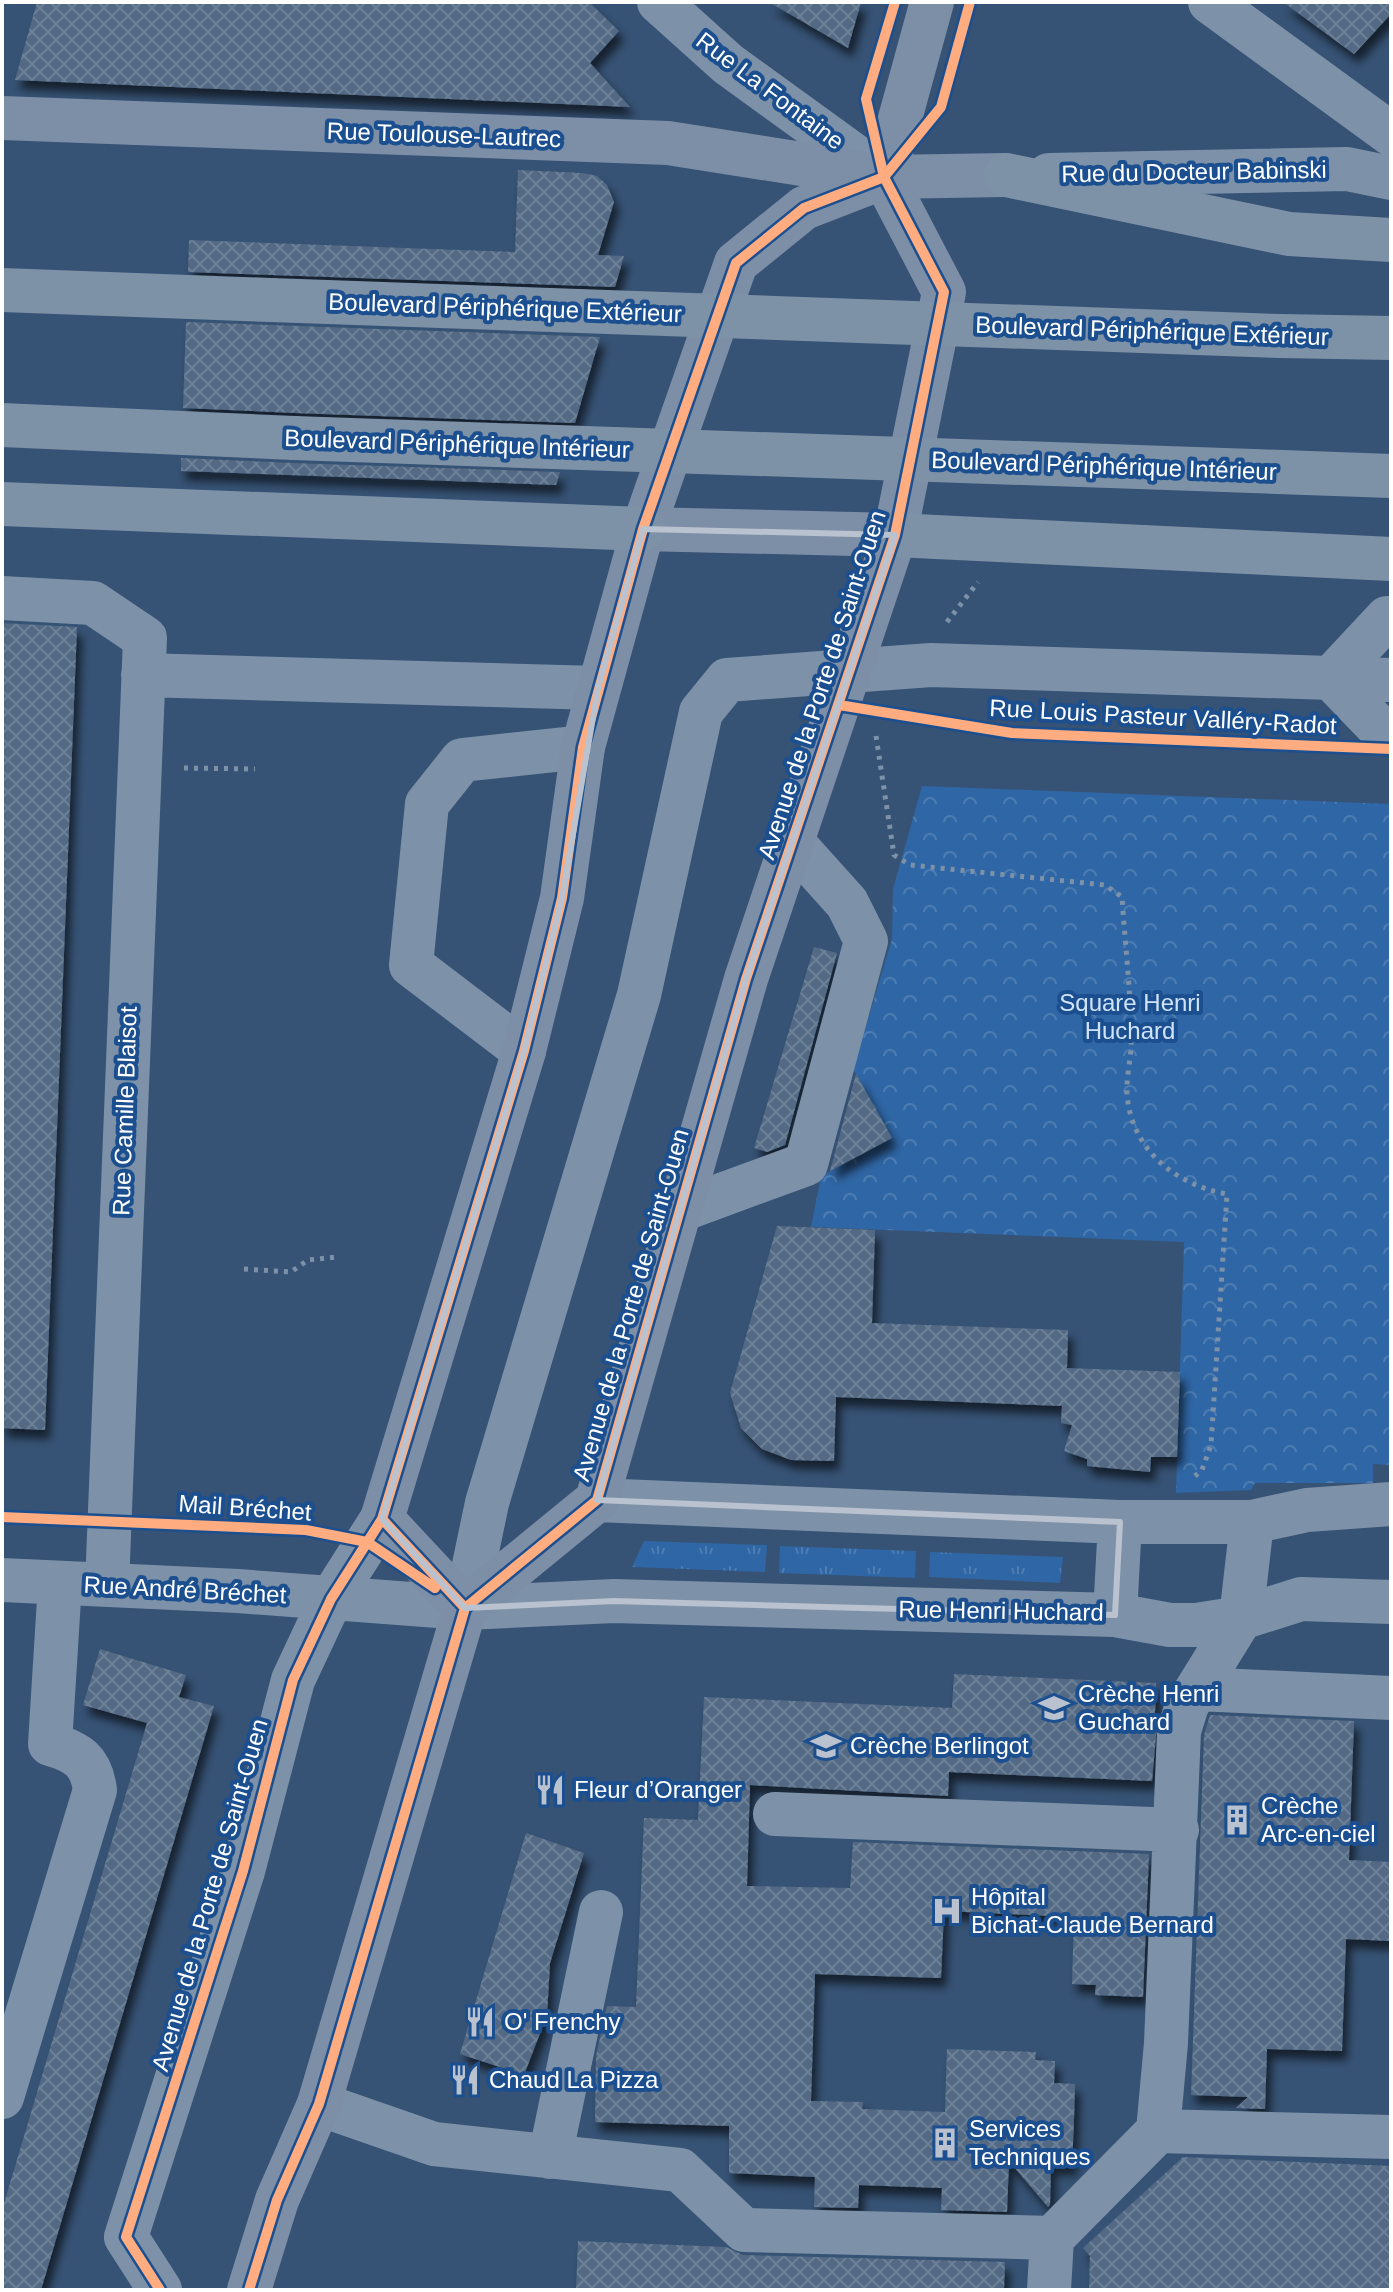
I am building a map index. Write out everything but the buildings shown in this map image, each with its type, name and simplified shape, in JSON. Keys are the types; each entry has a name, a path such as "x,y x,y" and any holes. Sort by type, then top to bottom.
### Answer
{"highway":[{"path":"1006,175 1289,234 1391,240"},
{"name":"Boulevard Périphérique Extérieur","path":"2,290 1391,338"},
{"name":"Boulevard Périphérique Intérieur","path":"2,425 1391,476"},
{"path":"2,504 643,529"},
{"path":"895,535 1391,559"}],"main road":[{"path":"932,2 884,177 1006,175"},
{"name":"Rue Toulouse-Lautrec","path":"2,118 668,143 884,177"},
{"name":"Avenue de la Porte de Saint-Ouen","path":"382,1519 524,1051 562,898 583,747 598,688 643,529 736,263 804,208 884,177 944,292 895,535 854,695 793,843 746,979 597,1500 465,1608"},
{"path":"643,529 895,535"},
{"path":"249,2290 277,2200 319,2104 465,1608 382,1519"}],"street":[{"name":"Rue La Fontaine","path":"659,2 728,64 884,177"},
{"path":"1210,2 1391,134"},
{"name":"Rue du Docteur Babinski","path":"1006,175 1388,170"},
{"path":"2,598 93,603 144,657 598,688"},
{"path":"1391,618 1387,618 1331,678 1385,734 1391,734"},
{"name":"Rue Camille Blaisot","path":"107,1585 144,657"},
{"name":"Rue Louis Pasteur Valléry-Radot","path":"465,1608 487,1503 639,995 701,712 727,680 854,695 931,665 1391,680"},
{"path":"524,1051 411,965 427,804 462,760 583,747"},
{"path":"678,1211 806,1164 866,941 847,903 793,843"},
{"path":"597,1500 1120,1522 1252,1522 1307,1510 1391,1504"},
{"name":"Avenue de la Porte de Saint-Ouen","path":"160,2290 126,2237 243,1871 293,1680 331,1599 382,1519"},
{"name":"Rue Henri Huchard","path":"465,1608 614,1601 1115,1615 1120,1522"},
{"path":"1049,2290 1052,2238 1158,2131 1177,1830 1179,1731 1187,1705 1241,1618 1252,1522"},
{"name":"Rue André Bréchet","path":"2,1580 465,1608"},
{"path":"2,2097 95,1790 93,1771 77,1752 50,1744 60,1583"},
{"path":"1115,1615 1170,1625 1241,1618 1301,1599 1391,1602"},
{"path":"1198,1689 1391,1698"},
{"path":"775,1814 1177,1830"},
{"path":"550,2157 601,1912"},
{"path":"319,2104 434,2144 680,2170 744,2230 1052,2238"},
{"path":"1158,2131 1391,2137"}],"path":[{"path":"939,633 983,575"},
{"path":"854,695 894,855 910,865 1105,885 1122,897 1132,1039 1127,1094 1136,1130 1153,1157 1176,1177 1201,1190 1227,1194 1211,1445 1202,1470 1186,1484"},
{"path":"138,768 255,769"},
{"path":"244,1269 291,1272 308,1260 337,1257"}],"highlighted area":[{"path":"643,529 895,535 746,979 597,1500 1120,1522 1115,1615 614,1601 465,1608 382,1519 524,1051 562,898 598,688"}],"green space":[{"name":"Square Henri Huchard","path":"922,786 1391,804 1391,1465 1373,1464 1373,1483 1255,1483 1251,1490 1176,1493 1184,1242 811,1227 821,1176 892,1138 853,1069 892,939 893,889"},
{"path":"644,1541 767,1545 765,1572 632,1567"},
{"path":"780,1546 916,1551 915,1578 779,1573"},
{"path":"930,1552 1063,1557 1060,1583 929,1577"}],"cycle path":[{"path":"249,2290 277,2200 319,2104 465,1608 597,1500 746,979 895,535 944,292 884,177 866,99 895,2"},
{"path":"884,177 941,107 970,2"},
{"path":"465,1608 382,1519 524,1051 562,898 583,747 643,529 736,263 804,208 884,177"},
{"path":"839,705 1012,733 1391,749"},
{"name":"Mail Bréchet","path":"2,1517 306,1530 367,1542 435,1588"},
{"path":"160,2290 126,2237 243,1871 293,1680 331,1599 382,1519"}],"place":[{"name":"Crèche Henri Guchard","path":"1054,1708"},
{"name":"Crèche Berlingot","path":"826,1746"},
{"name":"Fleur d’Oranger","path":"550,1790"},
{"name":"Crèche Arc-en-ciel","path":"1237,1820"},
{"name":"Hôpital Bichat-Claude Bernard","path":"947,1911"},
{"name":"O' Frenchy","path":"480,2022"},
{"name":"Chaud La Pizza","path":"465,2080"},
{"name":"Services Techniques","path":"945,2143"}]}
